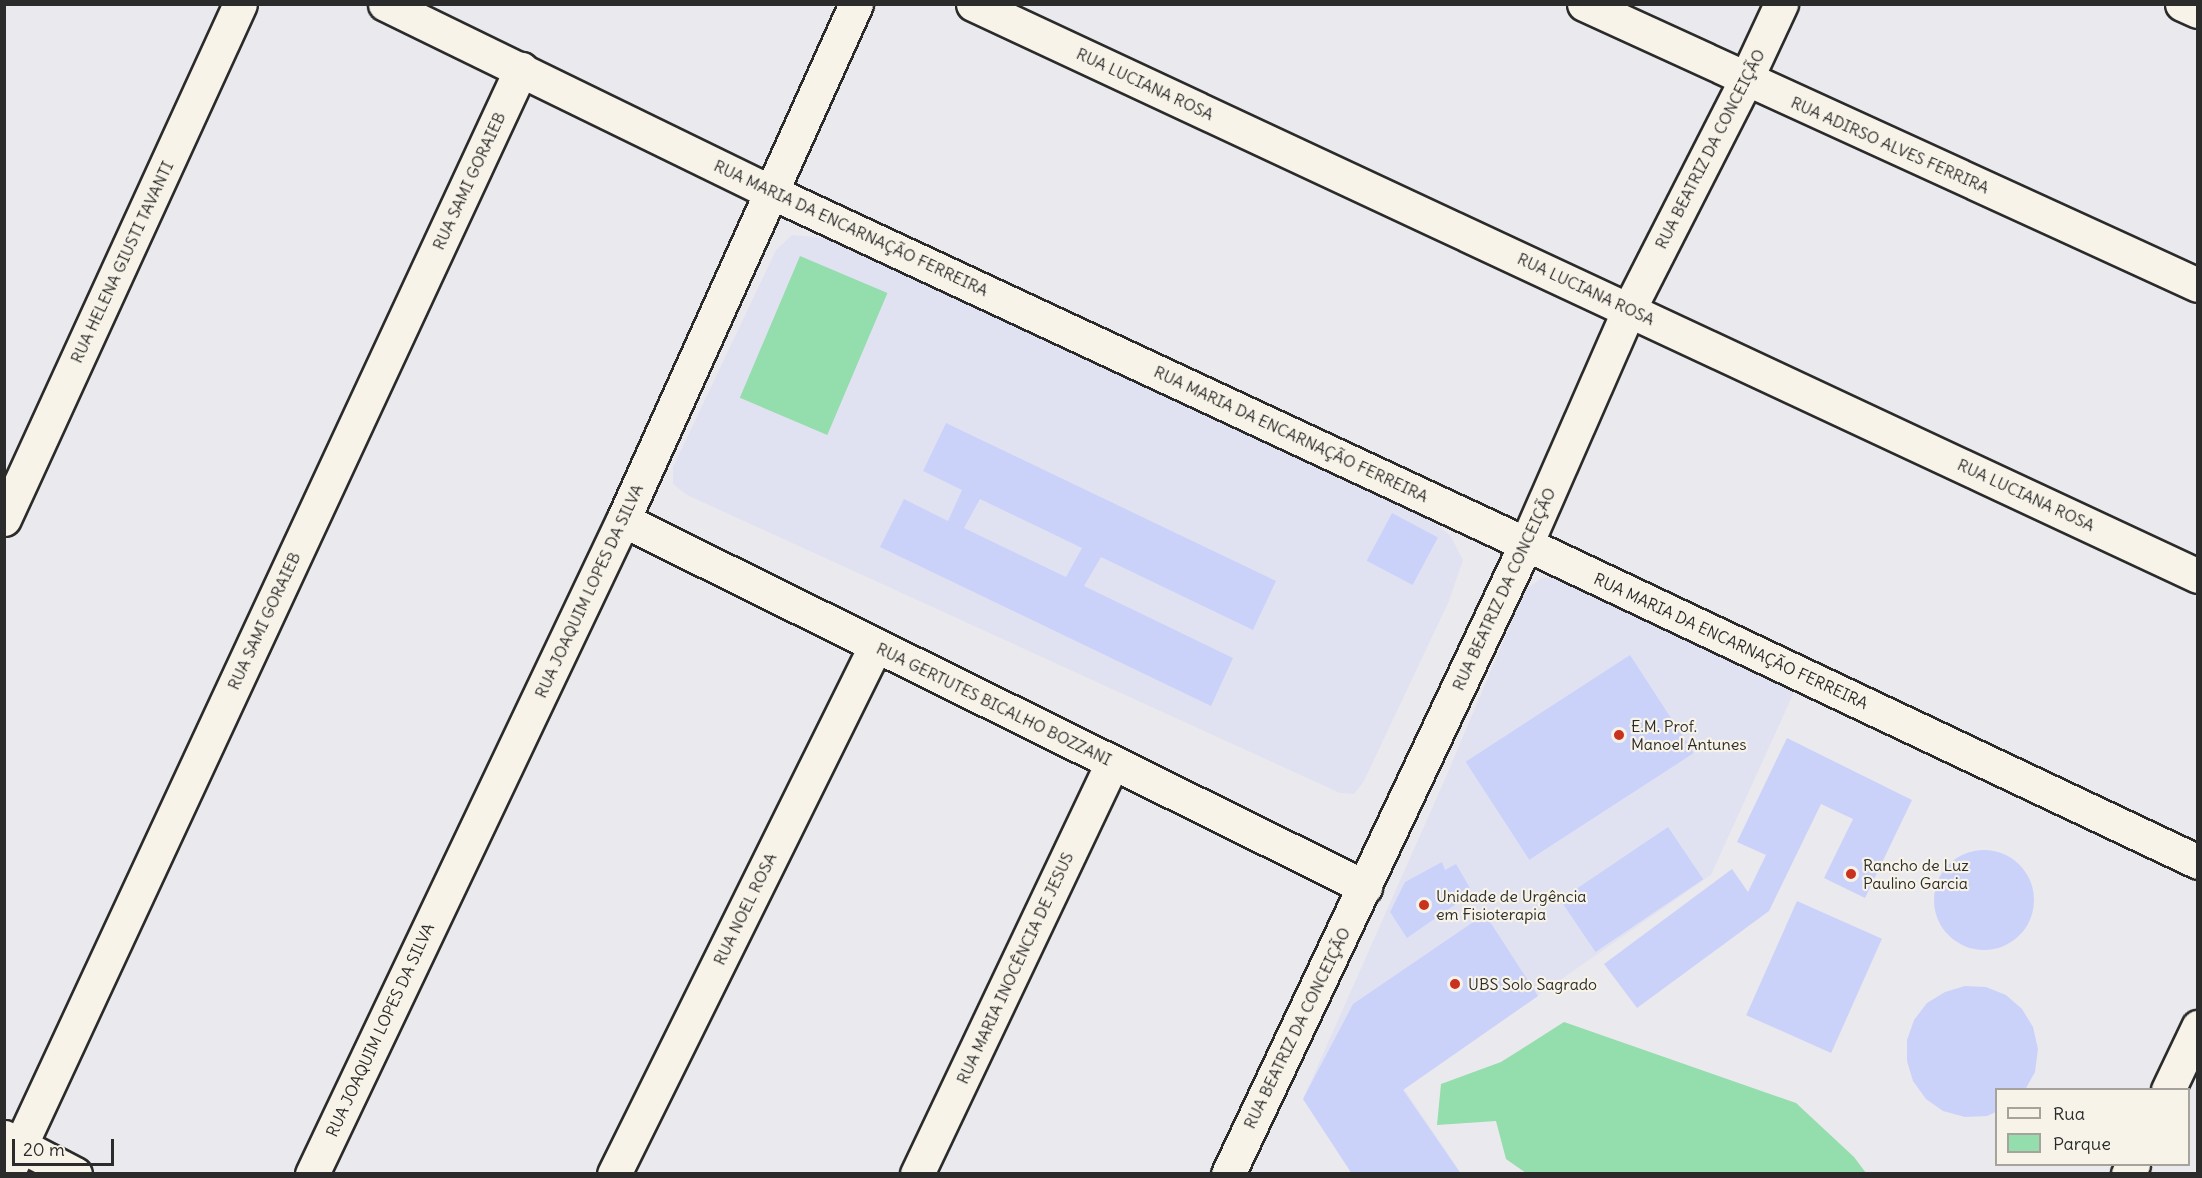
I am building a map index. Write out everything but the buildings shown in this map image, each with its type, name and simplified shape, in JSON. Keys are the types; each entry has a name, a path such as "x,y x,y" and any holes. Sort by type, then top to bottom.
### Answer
{"street":[{"name":"RUA HELENA GIUSTI TAVANTI","path":"4,519 240,4"},
{"name":"RUA MARIA DA ENCARNAÇÃO FERREIRA","path":"385,4 770,191 1526,544 2198,862"},
{"name":"RUA JOAQUIM LOPES DA SILVA","path":"312,1173 623,520 856,4"},
{"name":"RUA LUCIANA ROSA","path":"973,4 2198,576"},
{"name":"RUA ADIRSO ALVES FERRIRA","path":"1584,4 2198,285"},
{"name":"RUA BEATRIZ DA CONCEIÇÃO","path":"1228,1173 1526,544 1629,309 1746,79 1781,4"},
{"path":"2182,4 2198,11"},
{"name":"RUA SAMI GORAIEB","path":"7,1173 13,1141 521,69"},
{"name":"RUA GERTUTES BICALHO BOZZANI","path":"623,520 1365,887"},
{"name":"RUA NOEL ROSA","path":"614,1173 876,645"},
{"name":"RUA MARIA INOCÊNCIA DE JESUS","path":"917,1173 1112,763"},
{"path":"2168,1088 2198,1027"},
{"path":"13,1141 75,1173"}],"shaded area":[{"path":"792,235 824,238 1418,511 1450,535 1463,560 1449,601 1364,781 1354,794 1340,793 687,495 673,484 673,467 776,250"},
{"name":"E.M. Prof. Manoel Antunes","path":"1557,576 1795,690 1711,875 1404,1089 1461,1173 1352,1173 1303,1099 1445,779 1525,590 1542,578"}],"green space":[{"path":"800,256 887,293 827,435 740,398"},
{"path":"1564,1022 1796,1103 1854,1157 1866,1173 1526,1173 1506,1159 1496,1121 1437,1125 1441,1084 1501,1062"}],"place":[{"name":"E.M. Prof. Manoel Antunes","path":"1619,735"},
{"name":"Rancho de Luz Paulino Garcia","path":"1851,874"},
{"name":"Unidade de Urgência em Fisioterapia","path":"1424,905"},
{"name":"UBS Solo Sagrado","path":"1455,984"}]}
